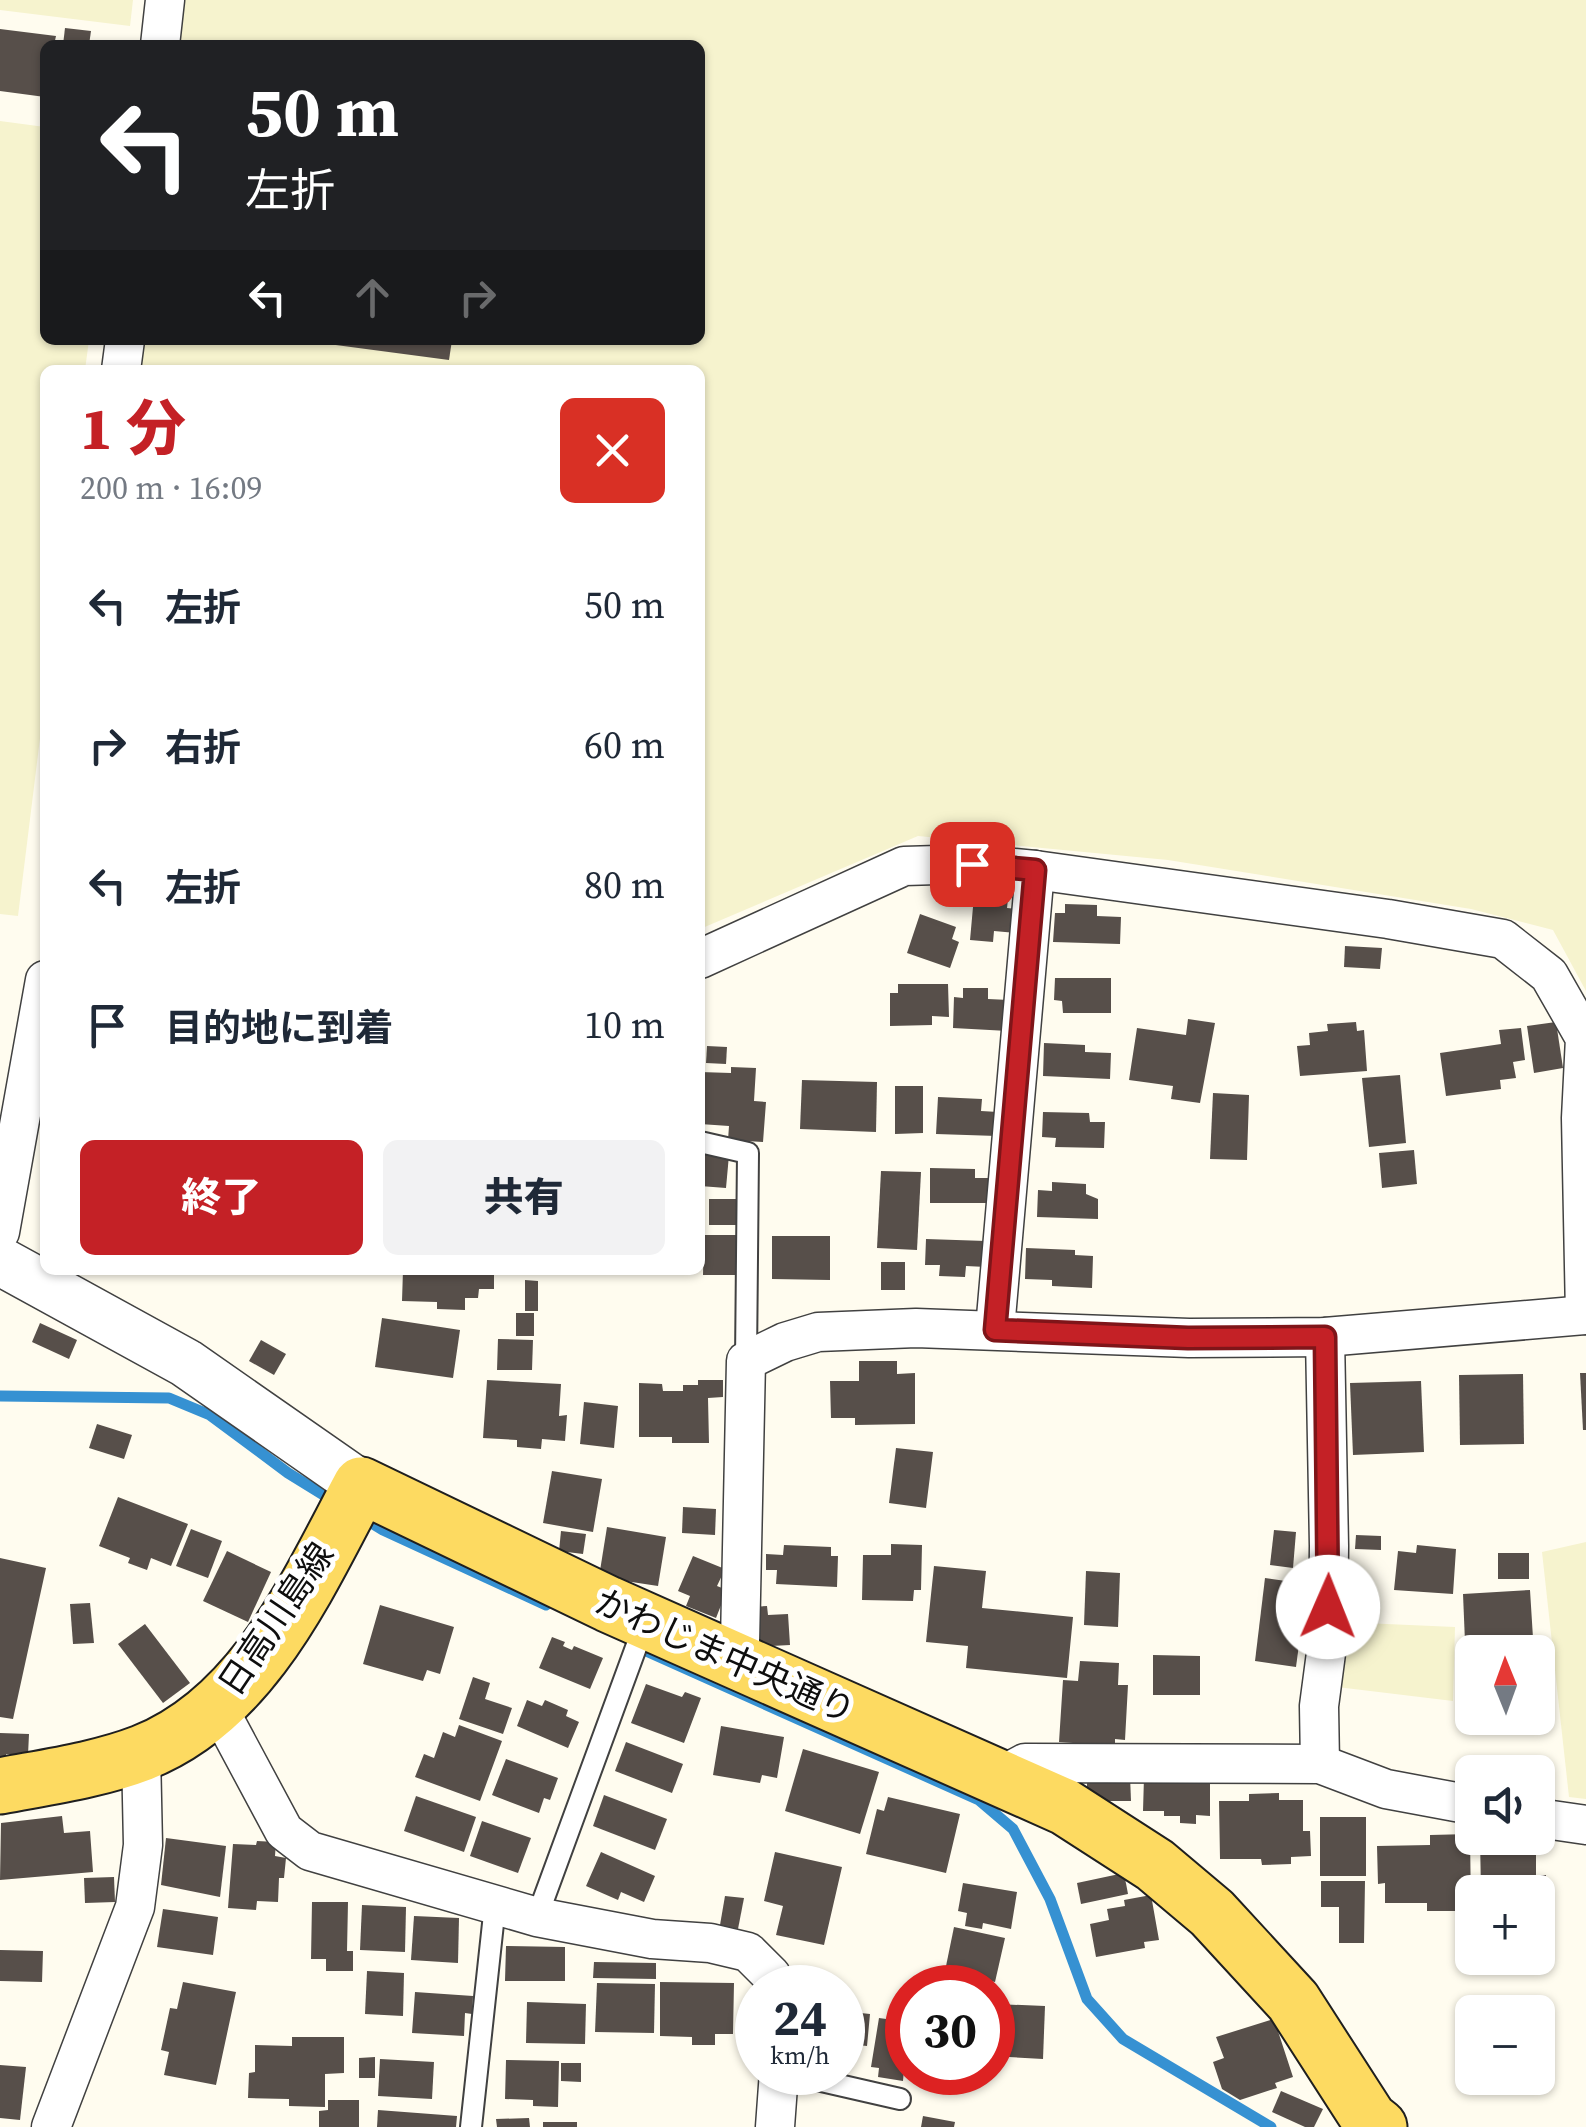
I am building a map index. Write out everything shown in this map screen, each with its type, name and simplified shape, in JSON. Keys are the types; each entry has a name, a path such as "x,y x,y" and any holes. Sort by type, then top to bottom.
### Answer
{"main road":[{"name":"かわじま中央通り","path":"361,1485 646,1621 1000,1777 1080,1817 1155,1865 1212,1914 1293,2001 1369,2119 1380,2127"},
{"name":"日高川島線","path":"0,1786 141,1753 184,1732 238,1688 300,1597 361,1485"}],"street":[{"path":"161,40 165,0"},
{"path":"705,956 904,866 972,864 1388,919 1503,940 1550,975 1585,1038 1581,1118 1585,1315 1325,1337 1188,1338 916,1328 818,1332 785,1342 746,1361 740,1642 732,1659"},
{"path":"995,1330 1035,870"},
{"path":"0,1232 40,1008"},
{"name":"かわじま中央通り","path":"0,1261 186,1363 361,1485"},
{"path":"1320,1764 1320,1706 1328,1620 1325,1337"},
{"path":"216,1706 284,1831 310,1851 537,1917 748,1952 762,1965"},
{"path":"51,2127 135,1906 143,1844 141,1753"},
{"path":"1000,1777 1026,1763 1320,1764 1386,1790 1455,1801"},
{"path":"1555,1820 1586,1824"},
{"path":"775,2127 778,2095"}],"lane":[{"path":"705,1143 748,1153 746,1361"},
{"path":"537,1917 646,1621"},
{"path":"472,2127 495,1905"},
{"path":"865,2090 900,2098"}],"shaded area":[{"path":"0,0 133,0 130,26 0,10"},
{"path":"178,0 1586,0 1586,991 1553,930 1471,909 1168,860 918,836 705,927 705,365 136,365 138,345 705,345 705,40 173,40"},
{"path":"0,121 40,126 40,345 88,345 86,365 40,365 40,738 18,916 0,914"},
{"path":"1586,1542 1586,1799 1569,1797 1555,1670 1555,1635 1551,1635 1542,1552"},
{"path":"1341,1622 1455,1627 1453,1701 1337,1687"}],"building":[{"path":"65,28 91,31 90,40 64,40"},
{"path":"0,29 56,36 55,40 40,40 40,96 0,91"},
{"path":"336,345 451,345 449,360"},
{"path":"974,896 1008,899 1007,908 1018,909 1016,933 994,931 993,942 970,940"},
{"path":"1065,904 1097,905 1097,916 1121,917 1120,944 1053,942 1055,913 1065,913"},
{"path":"920,914 956,927 952,939 959,942 950,968 907,953"},
{"path":"1345,946 1382,948 1380,969 1344,967"},
{"path":"1055,978 1111,978 1111,1013 1063,1013 1062,1001 1054,1000"},
{"path":"898,984 948,984 949,1017 932,1016 932,1025 890,1026 890,993 898,993"},
{"path":"963,988 988,988 988,999 1009,1000 1008,1031 953,1028 954,997 963,998"},
{"path":"1188,1019 1215,1023 1200,1103 1171,1099 1173,1086 1129,1080 1137,1028 1186,1035"},
{"path":"1356,1022 1357,1031 1364,1030 1367,1071 1300,1076 1297,1046 1310,1045 1309,1033 1328,1031 1327,1024"},
{"path":"1556,1022 1563,1068 1534,1073 1527,1026"},
{"path":"1521,1028 1525,1060 1513,1062 1516,1078 1500,1080 1501,1089 1446,1096 1440,1053 1501,1044 1499,1030"},
{"path":"1044,1043 1085,1045 1085,1052 1111,1053 1110,1079 1043,1076"},
{"path":"707,1046 727,1047 726,1064 706,1063"},
{"path":"731,1067 756,1068 754,1101 766,1102 763,1142 728,1140 729,1126 705,1124 705,1072 731,1073"},
{"path":"1400,1075 1406,1143 1369,1147 1362,1078"},
{"path":"802,1080 877,1082 876,1132 800,1129"},
{"path":"895,1086 923,1086 923,1133 895,1134"},
{"path":"1213,1093 1249,1095 1247,1160 1210,1159"},
{"path":"938,1097 982,1099 981,1111 998,1112 997,1136 936,1134"},
{"path":"1043,1112 1089,1113 1090,1122 1105,1122 1104,1148 1055,1147 1056,1138 1042,1137"},
{"path":"1414,1150 1417,1184 1382,1188 1379,1153"},
{"path":"705,1153 729,1155 726,1188 705,1186"},
{"path":"930,1168 975,1169 975,1178 996,1178 996,1203 930,1203"},
{"path":"881,1171 921,1172 917,1250 877,1248"},
{"path":"1052,1182 1086,1184 1086,1194 1098,1199 1098,1219 1037,1217 1038,1190 1052,1191"},
{"path":"709,1199 736,1199 736,1225 709,1225"},
{"path":"705,1235 737,1235 736,1275 705,1275"},
{"path":"772,1236 830,1236 830,1280 772,1279"},
{"path":"926,1239 986,1241 986,1267 966,1266 965,1277 939,1276 940,1265 925,1265"},
{"path":"1026,1248 1075,1250 1075,1255 1093,1256 1092,1288 1052,1286 1052,1280 1025,1279"},
{"path":"881,1262 905,1262 905,1290 881,1290"},
{"path":"403,1275 494,1275 494,1289 479,1289 478,1298 465,1298 465,1310 437,1309 437,1302 402,1301"},
{"path":"525,1280 538,1281 538,1311 525,1311"},
{"path":"516,1313 534,1313 534,1336 516,1336"},
{"path":"382,1318 460,1330 453,1378 375,1367"},
{"path":"40,1323 77,1340 69,1359 32,1342"},
{"path":"498,1339 533,1340 532,1370 497,1370"},
{"path":"261,1340 286,1354 274,1375 249,1361"},
{"path":"859,1361 897,1361 897,1374 915,1373 915,1424 855,1425 855,1418 831,1418 830,1381 859,1381"},
{"path":"1580,1373 1586,1373 1586,1430 1583,1430"},
{"path":"1523,1374 1524,1444 1460,1445 1459,1375"},
{"path":"487,1380 561,1384 559,1416 567,1415 565,1441 542,1439 541,1449 517,1447 517,1440 483,1438"},
{"path":"698,1380 723,1380 723,1397 708,1398 709,1443 672,1443 672,1437 639,1437 639,1383 662,1384 663,1391 683,1391 683,1385 698,1385"},
{"path":"1421,1381 1424,1452 1353,1455 1350,1383"},
{"path":"584,1402 618,1406 614,1448 580,1444"},
{"path":"97,1424 132,1435 124,1459 89,1448"},
{"path":"896,1448 933,1452 926,1508 889,1503"},
{"path":"552,1471 602,1479 593,1532 543,1523"},
{"path":"118,1497 188,1524 171,1566 151,1558 147,1570 128,1563 130,1558 99,1546"},
{"path":"683,1507 716,1509 715,1535 682,1533"},
{"path":"607,1527 666,1537 658,1586 599,1577"},
{"path":"191,1529 222,1541 208,1578 176,1566"},
{"path":"1274,1530 1296,1532 1293,1568 1270,1565"},
{"path":"561,1531 586,1534 583,1554 559,1551"},
{"path":"1356,1535 1381,1536 1381,1550 1355,1549"},
{"path":"891,1544 922,1545 921,1590 914,1590 913,1601 862,1600 863,1555 891,1555"},
{"path":"784,1545 831,1547 831,1556 838,1556 837,1587 776,1584 777,1570 766,1570 766,1554 783,1555"},
{"path":"1417,1545 1456,1549 1453,1594 1394,1590 1398,1551 1416,1553"},
{"path":"227,1551 271,1572 248,1622 203,1601"},
{"path":"1498,1553 1529,1553 1529,1579 1498,1579"},
{"path":"693,1556 725,1569 717,1586 727,1590 716,1618 686,1606 690,1596 678,1591"},
{"path":"0,1558 46,1568 13,1719 0,1717"},
{"path":"934,1566 986,1571 982,1608 1073,1617 1067,1678 966,1668 968,1646 926,1642"},
{"path":"1086,1571 1120,1573 1118,1627 1084,1625"},
{"path":"1265,1578 1307,1584 1296,1667 1255,1661"},
{"path":"1530,1590 1533,1635 1465,1635 1463,1594"},
{"path":"90,1603 94,1643 73,1644 70,1604"},
{"path":"380,1605 454,1627 440,1674 427,1670 423,1681 363,1664"},
{"path":"767,1606 768,1615 788,1614 790,1645 753,1647 751,1607"},
{"path":"145,1624 190,1683 163,1703 118,1644"},
{"path":"552,1637 572,1650 574,1646 603,1658 590,1689 539,1668"},
{"path":"1153,1655 1200,1656 1200,1695 1153,1695"},
{"path":"1080,1661 1119,1663 1118,1685 1128,1685 1125,1740 1115,1739 1115,1746 1059,1742 1063,1680 1078,1681"},
{"path":"473,1677 490,1683 485,1699 512,1708 503,1734 459,1719"},
{"path":"646,1684 682,1697 685,1692 701,1698 684,1743 631,1723"},
{"path":"527,1700 542,1706 545,1700 568,1710 566,1716 579,1722 568,1748 517,1726"},
{"path":"459,1725 502,1741 480,1801 415,1777 424,1754 434,1758 443,1732 455,1737"},
{"path":"721,1726 784,1737 777,1778 762,1775 760,1783 713,1775"},
{"path":"0,1733 29,1734 28,1755 6,1754 6,1762 0,1762"},
{"path":"626,1742 683,1764 672,1793 615,1771"},
{"path":"803,1749 879,1772 860,1834 785,1811"},
{"path":"506,1759 558,1778 550,1800 544,1798 539,1813 492,1795"},
{"path":"1130,1776 1131,1801 1087,1801 1087,1777"},
{"path":"1144,1777 1210,1777 1210,1816 1196,1815 1196,1824 1180,1823 1180,1816 1143,1811"},
{"path":"1279,1793 1279,1800 1303,1800 1303,1831 1310,1831 1311,1856 1291,1857 1291,1864 1262,1865 1261,1859 1220,1859 1219,1801 1249,1801 1249,1794"},
{"path":"604,1795 667,1819 655,1850 593,1826"},
{"path":"416,1796 476,1817 464,1852 404,1831"},
{"path":"888,1797 960,1814 946,1873 866,1854 877,1809 884,1811"},
{"path":"62,1816 64,1833 90,1831 93,1872 0,1880 1,1823"},
{"path":"1320,1817 1366,1817 1366,1876 1320,1876"},
{"path":"482,1821 531,1838 518,1873 470,1856"},
{"path":"1455,1834 1455,1855 1470,1855 1471,1875 1455,1875 1455,1911 1427,1911 1427,1903 1385,1903 1385,1883 1378,1884 1377,1846 1430,1845 1430,1835"},
{"path":"166,1838 226,1846 220,1897 161,1885"},
{"path":"257,1841 276,1842 275,1856 286,1858 284,1878 279,1878 278,1902 257,1901 256,1910 228,1908 233,1844 256,1845"},
{"path":"601,1852 655,1876 644,1902 621,1892 618,1900 586,1886"},
{"path":"775,1852 842,1867 824,1945 776,1935 783,1906 764,1901"},
{"path":"1480,1855 1536,1855 1536,1875 1481,1875"},
{"path":"1124,1873 1128,1894 1081,1904 1077,1883"},
{"path":"114,1877 115,1902 85,1903 84,1878"},
{"path":"1321,1881 1365,1881 1364,1943 1339,1943 1339,1907 1321,1907"},
{"path":"963,1883 1017,1892 1011,1929 983,1923 982,1929 965,1926 967,1913 958,1911"},
{"path":"1151,1895 1159,1940 1144,1942 1145,1948 1096,1957 1090,1924 1109,1920 1107,1909 1125,1906 1124,1900"},
{"path":"725,1896 744,1898 738,1929 720,1925"},
{"path":"312,1902 348,1902 347,1951 353,1951 353,1971 326,1971 326,1959 311,1959"},
{"path":"362,1905 406,1907 405,1952 360,1950"},
{"path":"163,1909 218,1917 213,1955 157,1947"},
{"path":"414,1916 459,1918 458,1963 411,1960"},
{"path":"954,1927 1005,1938 999,1965 946,1965"},
{"path":"506,1946 565,1947 565,1981 505,1981"},
{"path":"0,1950 43,1951 42,1982 0,1981"},
{"path":"594,1962 656,1963 656,1979 593,1978"},
{"path":"367,1971 404,1973 403,2016 365,2014"},
{"path":"183,1982 236,1992 216,2085 164,2075 169,2052 161,2050 170,2008 177,2009"},
{"path":"660,1982 734,1983 733,2034 715,2034 715,2045 692,2045 692,2037 660,2036"},
{"path":"597,1983 655,1984 654,2033 595,2032"},
{"path":"415,1992 473,1996 472,2014 465,2013 464,2036 412,2033"},
{"path":"527,2002 586,2004 585,2044 526,2043"},
{"path":"1015,2005 1045,2006 1043,2059 1015,2057"},
{"path":"865,2013 870,2014 865,2046"},
{"path":"879,2018 885,2019 885,2078 878,2077 879,2068 871,2067"},
{"path":"1274,2019 1293,2077 1275,2083 1277,2088 1240,2100 1222,2089 1213,2062 1224,2058 1216,2037"},
{"path":"292,2037 344,2037 344,2073 325,2074 325,2107 289,2106 289,2099 248,2098 249,2073 255,2072 255,2045 292,2046"},
{"path":"375,2057 375,2078 359,2078 359,2058"},
{"path":"380,2059 434,2062 432,2099 378,2096"},
{"path":"506,2060 559,2061 558,2107 533,2106 533,2100 505,2099"},
{"path":"561,2063 581,2063 581,2082 561,2081"},
{"path":"0,2065 26,2067 20,2120 0,2118"},
{"path":"1281,2091 1323,2109 1314,2127 1305,2127 1272,2112"},
{"path":"328,2100 359,2100 359,2127 319,2127 319,2111 328,2110"},
{"path":"378,2110 457,2116 456,2127 377,2127"},
{"path":"923,2116 955,2122 954,2127 921,2127"},
{"path":"529,2118 530,2127 497,2127 496,2119"},
{"path":"543,2122 577,2122 577,2127 543,2127"}],"waterway":[{"path":"0,1396 169,1398 210,1415 288,1473 335,1502"},
{"path":"360,1516 546,1605"},
{"path":"635,1646 979,1800 1013,1829 1050,1899 1087,1999 1123,2039 1271,2127"}],"route":[{"path":"972,864 1035,870 995,1330 1188,1338 1325,1337 1328,1607"}]}
